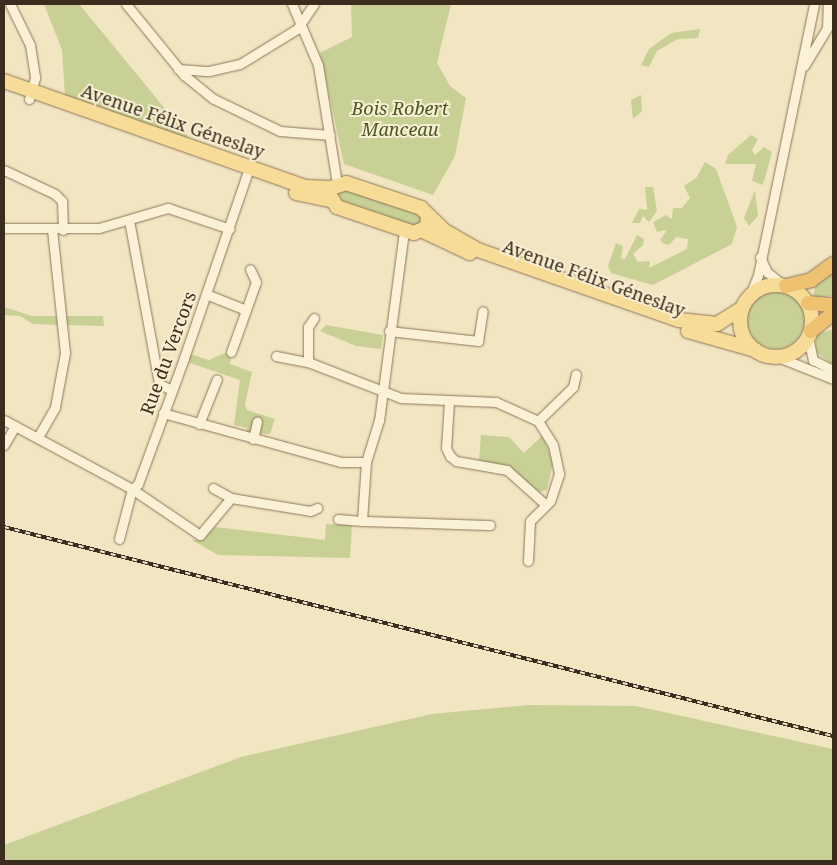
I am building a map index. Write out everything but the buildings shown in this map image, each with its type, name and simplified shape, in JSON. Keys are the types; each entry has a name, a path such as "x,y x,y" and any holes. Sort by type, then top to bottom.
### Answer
{"highway":[{"path":"784,285 811,280 833,264"},
{"path":"808,303 833,305"},
{"path":"809,334 833,313"},
{"path":"809,334 833,323"}],"main road":[{"name":"Avenue Félix Géneslay","path":"4,81 30,95"},
{"name":"Avenue Félix Géneslay","path":"4,90 30,95 248,172 333,191 381,194 421,208 428,216 478,250 679,320 717,324 741,309"},
{"path":"333,191 337,207 404,231 423,231 428,216"},
{"name":"Avenue Félix Géneslay","path":"423,231 456,249 609,304 755,350"},
{"path":"784,285 808,303 809,334 801,347 778,357 755,350 741,332 741,309 750,295 765,286 784,285"}],"street":[{"path":"4,6 9,4 30,45 30,95"},
{"path":"126,4 178,69 214,99 257,123 300,135 330,135"},
{"path":"292,4 318,65 330,135 333,191"},
{"path":"178,69 209,71 240,64 274,48 302,25 314,4"},
{"path":"750,295 802,68 814,4"},
{"path":"802,68 825,32 828,4"},
{"path":"809,28 825,32"},
{"path":"4,170 55,194 62,201 63,230"},
{"name":"Rue du Vercors","path":"119,538 132,505 132,489 138,484 164,413 248,172"},
{"path":"4,228 63,230 99,228 168,208 230,228"},
{"path":"129,220 159,384 172,390"},
{"path":"38,438 55,407 65,353 52,230"},
{"path":"362,520 366,462 382,392 404,231"},
{"path":"760,251 767,272 784,285"},
{"path":"231,352 256,282 250,269"},
{"path":"206,294 246,310"},
{"path":"389,330 478,341 484,311"},
{"path":"308,362 308,327 314,318"},
{"path":"809,334 813,360 833,370"},
{"path":"276,356 308,362 382,392 449,402 496,402 538,421 553,445 558,474 546,505 530,522 528,561"},
{"path":"778,357 833,379"},
{"path":"538,421 573,387 576,374"},
{"path":"199,424 217,379"},
{"path":"449,402 446,448 450,456 456,461 507,470 546,505"},
{"path":"164,413 342,462 366,462"},
{"path":"4,420 117,485 132,489 138,497 200,535 231,498"},
{"path":"253,439 257,421"},
{"path":"4,445 15,426"},
{"path":"213,488 231,498 310,511 317,508"},
{"path":"338,519 490,525"}],"green space":[{"path":"44,4 79,4 190,139 65,96 62,50"},
{"name":"Bois Robert Manceau","path":"351,4 451,4 437,63 450,86 466,98 455,156 433,195 344,164 320,53 352,37"},
{"path":"700,29 698,38 678,39 657,51 649,67 641,65 649,49 671,33"},
{"path":"641,95 642,111 633,119 631,100"},
{"path":"751,135 758,139 752,150 755,155 764,147 772,152 763,185 752,181 756,164 725,164 728,155"},
{"path":"705,162 716,169 737,227 732,244 653,285 611,273 608,266 616,243 623,246 621,258 625,259 637,235 644,239 643,245 633,254 638,262 650,261 649,268 687,249 688,239 676,237 669,245 663,243 660,240 667,230 657,232 653,222 666,215 672,219 673,208 682,208 690,198 684,186 697,177"},
{"path":"341,187 421,215 421,223 414,228 339,205 334,194"},
{"path":"645,187 653,187 657,211 649,222 643,216 640,223 632,223 639,209 647,210"},
{"path":"755,190 758,216 749,226 744,218"},
{"path":"833,266 833,296 814,297 815,283"},
{"path":"770,291 782,291 792,295 801,304 805,326 797,341 782,349 770,349 760,345 751,336 747,326 747,314 751,304 760,295"},
{"path":"4,307 32,316 56,316 58,325 33,324 20,316 4,315"},
{"path":"65,316 103,316 104,326 66,325"},
{"path":"326,325 383,335 381,349 356,346 320,331"},
{"path":"833,329 833,365 817,353 816,335"},
{"path":"225,353 232,354 230,364 252,372 245,404 247,410 275,419 270,434 247,433 247,428 234,425 240,380 187,362 190,354 209,360"},
{"path":"481,435 509,437 524,453 543,435 553,463 547,490 539,492 507,466 479,461"},
{"path":"326,524 352,525 350,558 218,555 192,540 203,539 215,527 325,540"},
{"path":"529,705 636,706 833,749 833,861 4,861 4,845 241,757 432,714"}],"railway":[{"path":"4,527 833,736"}]}
